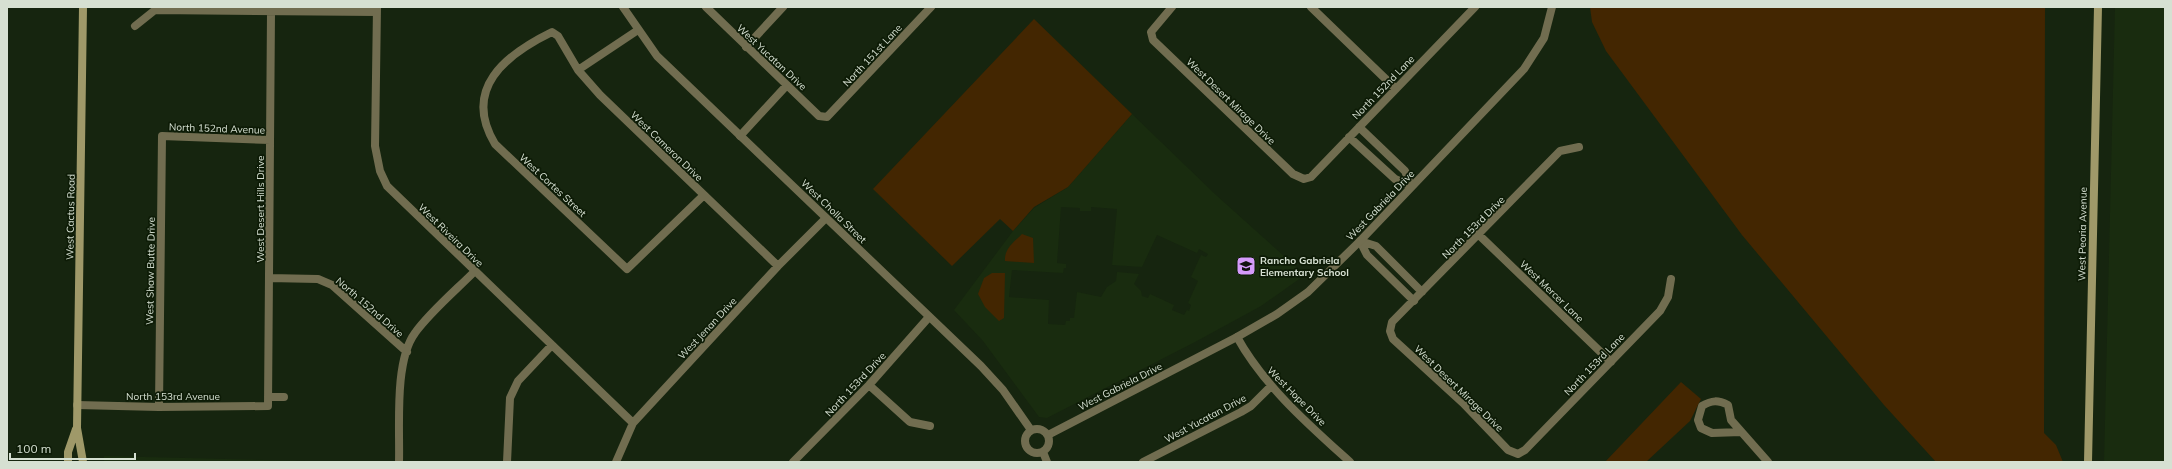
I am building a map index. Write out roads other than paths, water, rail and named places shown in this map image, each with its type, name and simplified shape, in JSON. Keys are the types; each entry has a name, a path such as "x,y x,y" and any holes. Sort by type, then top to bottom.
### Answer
{"main road":[{"name":"West Cactus Road","path":"83,7 77,405 77,428 83,462"},
{"name":"West Peoria Avenue","path":"2088,462 2098,7"},
{"name":"West Cactus Road","path":"68,462 68,452 77,428"}],"street":[{"name":"West Cholla Street","path":"623,7 657,56 990,375 1031,430"},
{"name":"West Yucatan Drive","path":"706,7 819,116 827,117"},
{"path":"746,47 783,7"},
{"name":"North 151st Lane","path":"827,117 931,7"},
{"name":"West Desert Mirage Drive","path":"1172,7 1151,32 1153,40 1293,174 1304,179"},
{"path":"1311,7 1396,89"},
{"name":"North 152nd Lane","path":"1304,179 1311,177 1475,7"},
{"name":"West Gabriela Drive","path":"1048,435 1237,337 1277,314 1308,292 1360,241 1532,59 1544,38 1552,7"},
{"path":"134,26 155,10 271,12 377,10"},
{"name":"West Riveira Drive","path":"377,10 375,146 380,171 387,186 474,272 633,423"},
{"name":"West Desert Hills Drive","path":"268,406 271,12"},
{"path":"578,70 638,30"},
{"name":"West Cameron Drive","path":"482,105 488,80 501,66 539,38 552,32 558,36 578,70 600,95 778,266"},
{"path":"740,136 787,85"},
{"name":"West Cortes Street","path":"482,105 484,121 495,144 627,269 704,195"},
{"path":"1359,127 1405,171 1411,186"},
{"name":"North 152nd Avenue","path":"162,136 270,140"},
{"name":"West Shaw Butte Drive","path":"159,407 162,136"},
{"path":"1349,137 1395,179 1411,186"},
{"name":"North 153rd Drive","path":"1390,331 1392,322 1560,151 1579,147"},
{"name":"West Jenan Drive","path":"616,462 633,423 778,266 826,218"},
{"name":"West Mercer Lane","path":"1479,235 1610,362"},
{"path":"1360,241 1376,246 1422,292"},
{"path":"1360,241 1367,255 1414,301"},
{"path":"1384,272 1393,263"},
{"path":"399,462 400,383 407,352 414,334 474,272"},
{"name":"North 152nd Drive","path":"270,278 318,279 332,285 407,352"},
{"name":"North 153rd Lane","path":"1518,454 1525,450 1660,311 1668,297 1671,279"},
{"name":"North 153rd Drive","path":"795,461 869,385 929,317"},
{"name":"West Desert Mirage Drive","path":"1390,331 1393,339 1463,403 1508,450 1518,454"},
{"name":"West Hope Drive","path":"1237,337 1256,369 1345,461"},
{"path":"507,462 510,398 518,381 552,345"},
{"path":"869,385 910,422 930,426"},
{"name":"West Yucatan Drive","path":"1143,462 1241,412 1251,406 1271,386"},
{"path":"268,397 284,397"},
{"path":"1741,432 1712,433 1701,428 1698,420 1702,406 1709,402 1718,400 1728,405 1731,420 1768,462"},
{"name":"North 153rd Avenue","path":"77,405 159,407 268,406"},
{"path":"1031,430 1042,430 1048,435 1048,446 1042,452 1034,453 1027,448 1025,440 1031,430"},
{"path":"1042,452 1047,462"}],"place":[{"name":"Rancho Gabriela Elementary School","path":"1246,266"}]}
